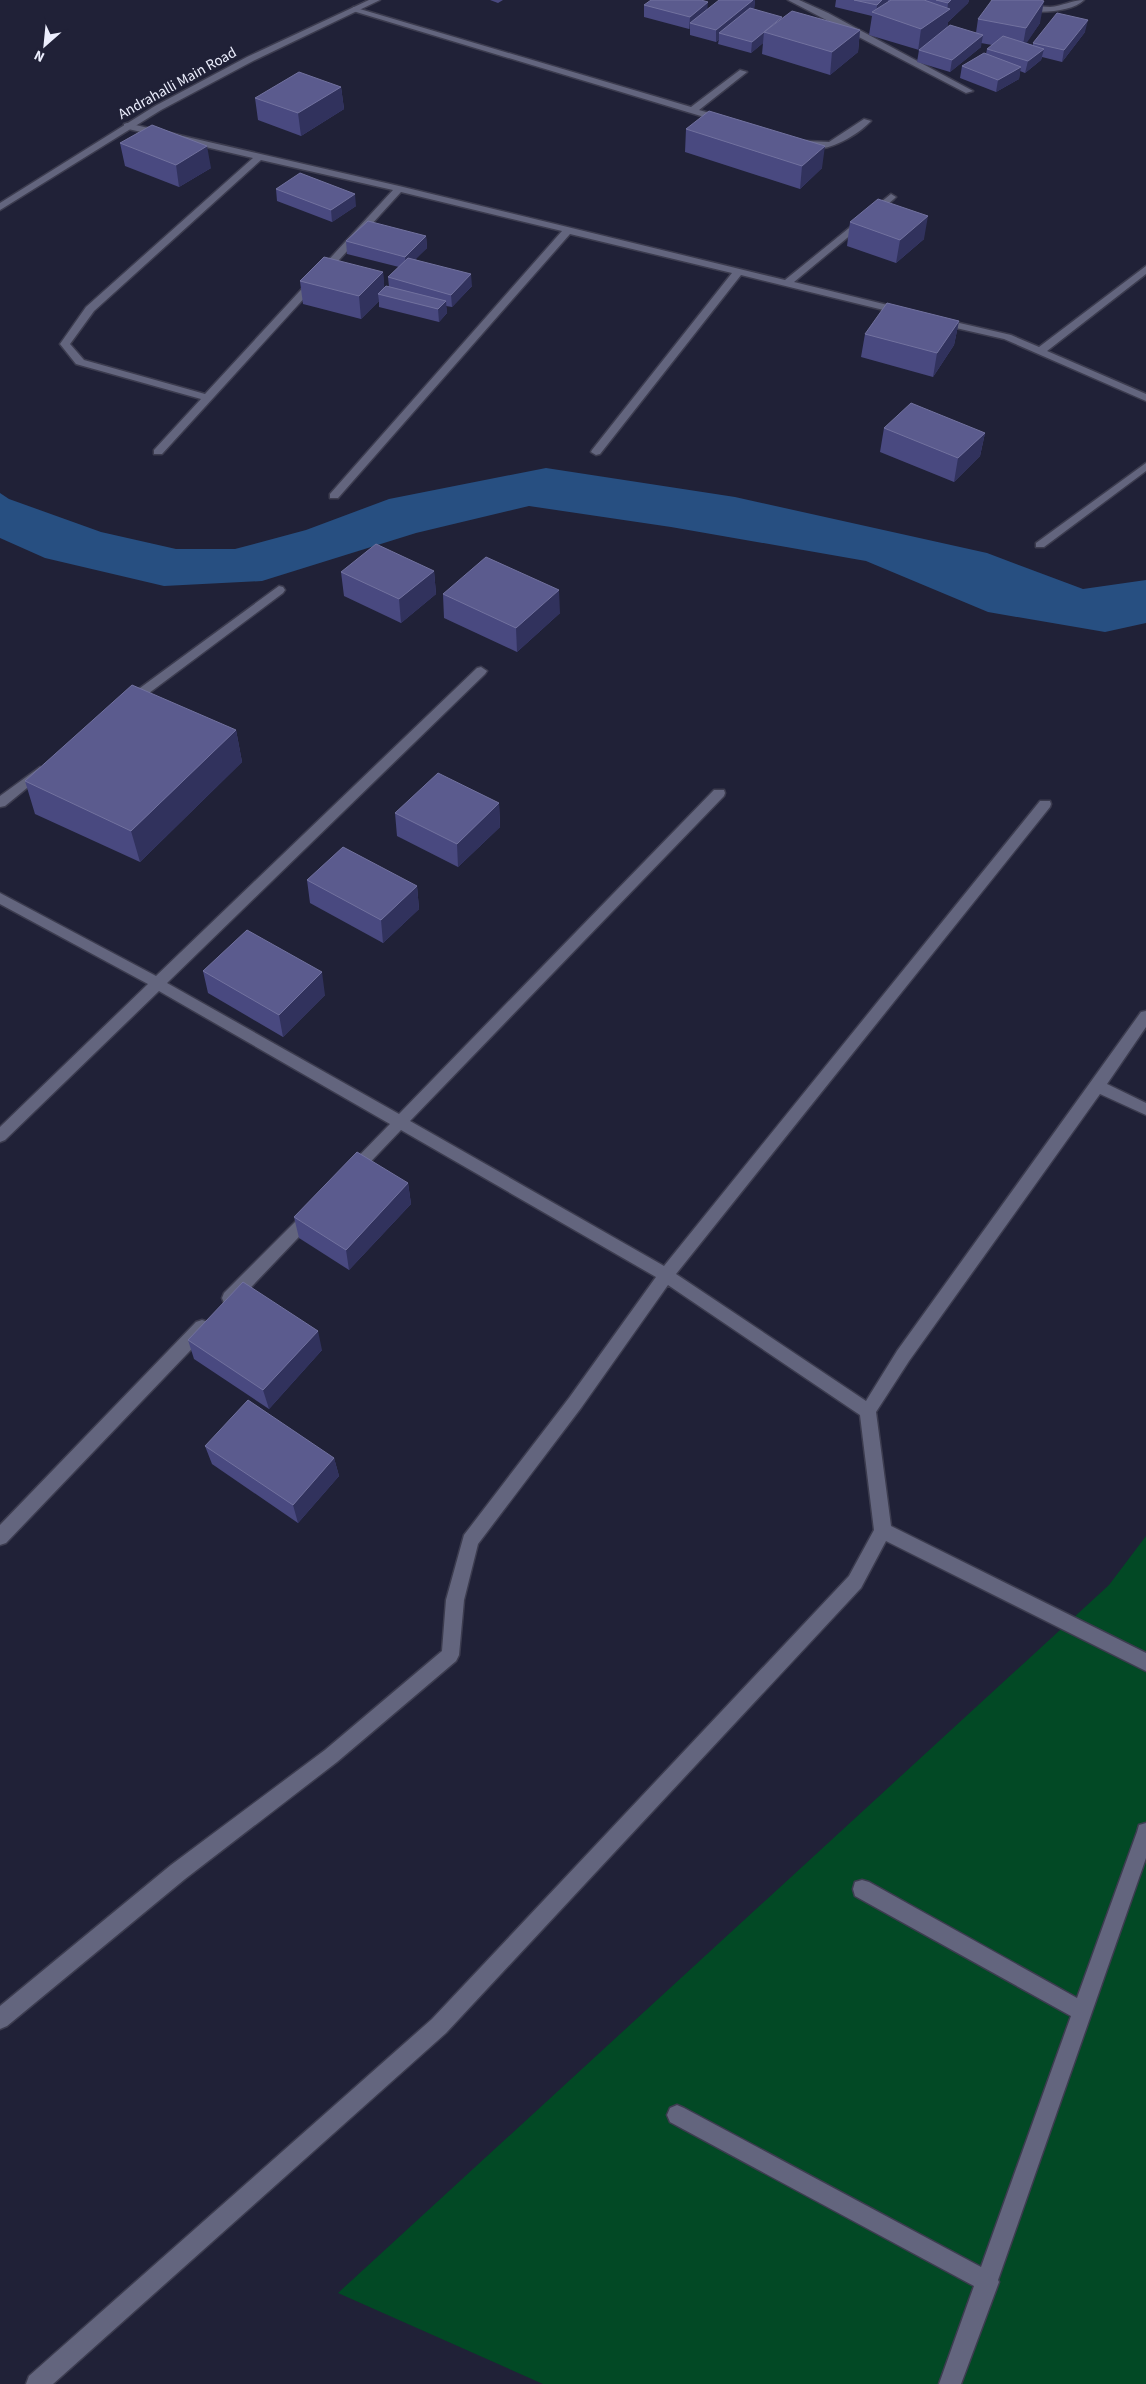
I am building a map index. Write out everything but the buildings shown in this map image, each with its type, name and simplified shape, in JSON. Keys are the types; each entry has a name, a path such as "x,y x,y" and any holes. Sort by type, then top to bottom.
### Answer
{"street":[{"name":"Andrahalli Main Road","path":"0,207 31,190 127,126 241,62 376,0"},
{"path":"792,0 825,15 969,91"},
{"path":"996,0 1031,8 1054,8 1076,4 1080,0"},
{"path":"356,9 729,122"},
{"path":"691,111 743,72"},
{"path":"796,141 821,146 831,145 867,122"},
{"path":"127,126 399,189 911,314"},
{"path":"208,398 80,362 65,344 90,309 259,156"},
{"path":"158,452 399,189"},
{"path":"786,284 891,197"},
{"path":"334,496 568,230"},
{"path":"1039,352 1146,269"},
{"path":"596,452 738,272"},
{"path":"930,319 1006,338 1146,398"},
{"path":"1040,545 1146,466"},
{"path":"122,707 279,590"},
{"path":"0,1136 481,671"},
{"path":"0,803 53,761"},
{"path":"344,1180 719,793"},
{"path":"0,2019 178,1872 331,1756 450,1655 455,1600 470,1541 575,1403 666,1275 1045,804"},
{"path":"0,898 157,983 666,1275 868,1411"},
{"path":"37,2384 439,2026 855,1582 883,1531 868,1411 903,1356 1146,1016"},
{"path":"1097,1086 1146,1109"},
{"path":"0,1537 323,1202"},
{"path":"883,1531 1146,1662"},
{"path":"950,2384 988,2282 1146,1832"},
{"path":"862,1889 1082,2011"},
{"path":"677,2115 988,2282"}],"green space":[{"path":"1146,1536 1146,2384 543,2384 338,2293 1109,1585"}],"water":[{"path":"546,468 735,497 987,553 1083,589 1146,580 1146,623 1105,632 988,612 866,561 671,527 529,506 416,533 262,581 164,586 45,558 0,538 0,493 9,499 101,532 176,549 235,549 306,530 389,499"}]}
